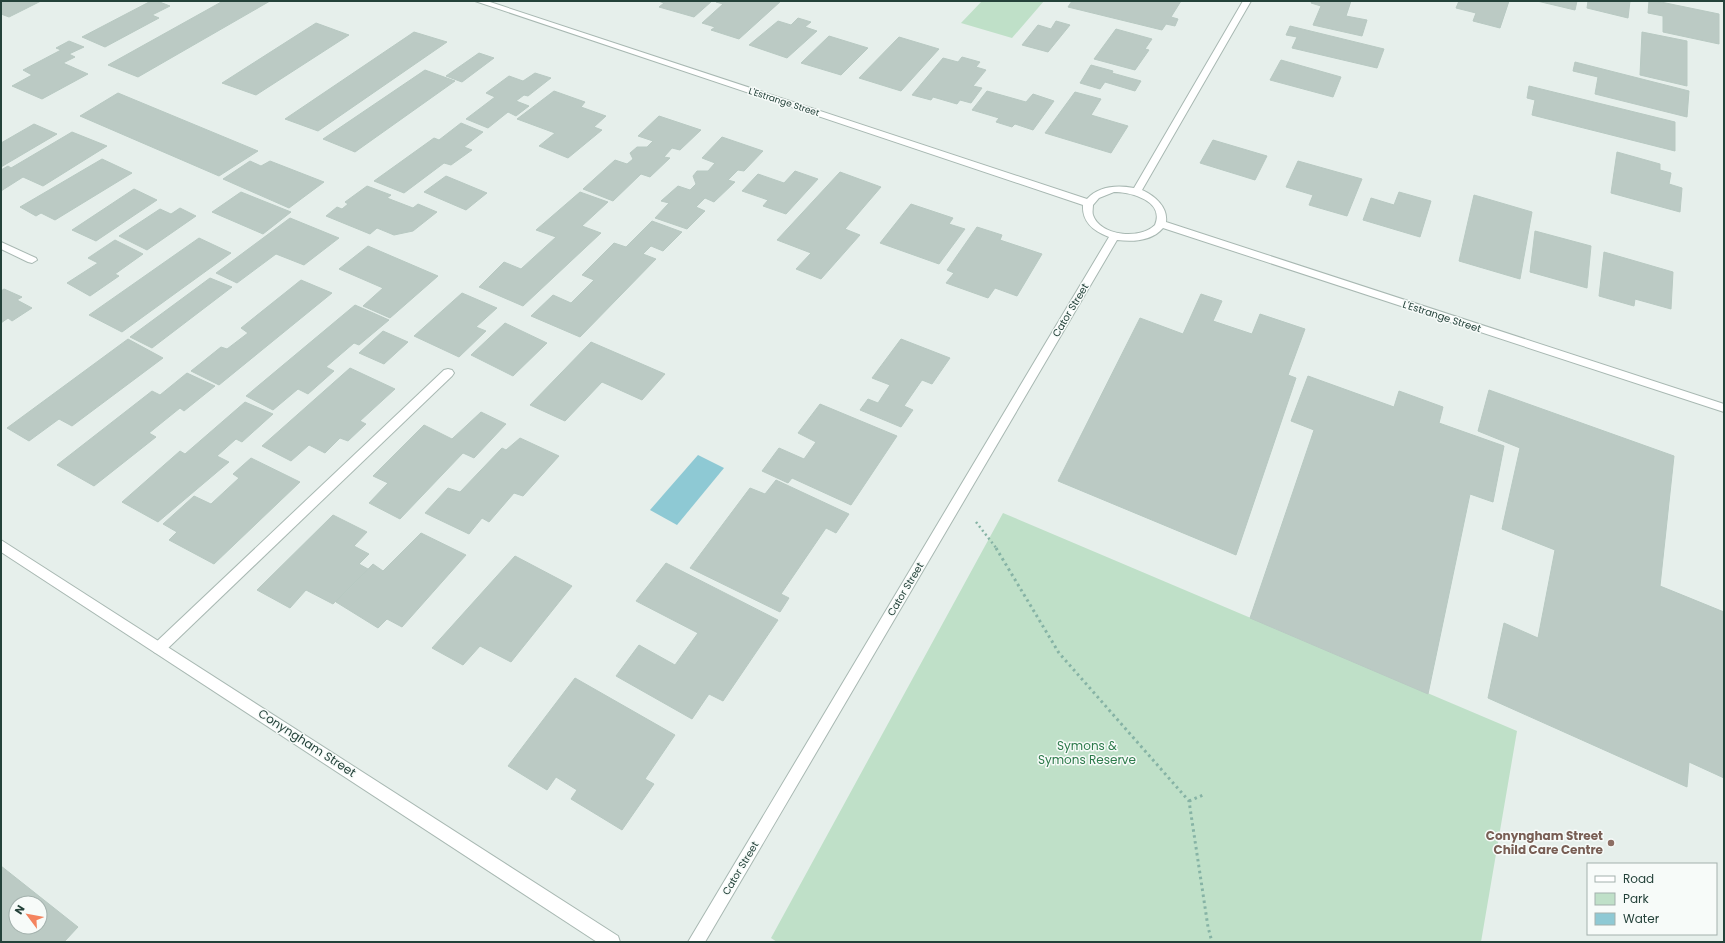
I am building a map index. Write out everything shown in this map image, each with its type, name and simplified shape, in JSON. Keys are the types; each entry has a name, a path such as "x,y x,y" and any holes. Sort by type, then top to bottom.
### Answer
{"street":[{"name":"L'Estrange Street","path":"479,1 1088,203"},
{"path":"1136,192 1247,1"},
{"path":"1113,189 1136,192 1146,196 1160,209 1162,217 1161,224 1156,230 1138,238 1114,236 1095,226 1089,218 1086,210 1088,203 1102,192 1113,189"},
{"name":"L'Estrange Street","path":"1161,224 1724,408"},
{"name":"Cator Street","path":"696,942 1114,236"},
{"path":"1,245 32,260"},
{"path":"159,648 448,373"},
{"name":"Conyngham Street","path":"1,545 612,942"}],"path":[{"path":"958,499 991,540 1059,652 1189,801 1208,927 1212,942"},
{"path":"1189,801 1203,795"}],"green space":[{"path":"982,1 1044,1 1012,38 961,23"},
{"name":"Symons & Symons Reserve","path":"1003,513 1517,731 1481,942 777,942 771,938"}],"water":[{"path":"698,455 724,468 677,525 650,510"}],"building":[{"path":"1,1 41,1 9,17 1,14"},
{"path":"151,1 157,1 170,6 152,15 159,18 105,47 82,37"},
{"path":"223,1 270,1 138,77 108,65"},
{"path":"658,1 712,1 694,17 659,7 664,3"},
{"path":"781,1 739,39 711,30 715,27 702,23 723,4 716,2"},
{"path":"1072,1 1181,1 1171,17 1178,19 1175,26 1166,24 1162,30 1068,7"},
{"path":"1312,1 1351,1 1346,16 1367,20 1362,36 1313,25 1321,6 1311,3"},
{"path":"1459,1 1509,1 1500,28 1473,21 1476,13 1456,8"},
{"path":"1537,1 1577,1 1575,10"},
{"path":"1588,1 1630,1 1628,18 1587,8"},
{"path":"1649,1 1656,1 1719,14 1719,44 1663,32 1663,16 1648,13"},
{"path":"798,18 811,22 805,27 817,31 787,58 749,45 778,21 791,25"},
{"path":"1056,21 1070,25 1048,52 1022,45 1038,25 1051,29"},
{"path":"316,23 349,35 256,95 222,83"},
{"path":"1290,26 1384,49 1377,68 1292,48 1297,37 1286,35"},
{"path":"1116,29 1152,39 1145,49 1149,50 1135,70 1094,59"},
{"path":"414,32 447,42 318,131 285,119"},
{"path":"1642,32 1687,41 1687,86 1640,75"},
{"path":"829,36 868,48 841,75 801,63"},
{"path":"899,37 939,49 901,91 859,78"},
{"path":"69,41 84,47 69,54 75,57 63,63 88,74 42,99 12,86 32,75 23,70 61,50 56,48"},
{"path":"479,53 494,58 462,82 446,76"},
{"path":"962,57 980,62 976,67 986,70 973,86 982,88 971,103 960,100 957,104 933,97 931,100 912,95 943,58 958,62"},
{"path":"1281,60 1341,77 1333,97 1270,80"},
{"path":"1575,62 1689,91 1687,117 1595,94 1598,77 1573,71"},
{"path":"1091,65 1113,71 1112,73 1141,81 1135,91 1105,82 1100,89 1080,83"},
{"path":"425,70 455,81 355,152 323,139"},
{"path":"535,73 551,78 528,96 524,95 516,101 529,106 516,116 508,112 488,128 466,119 495,97 486,93 509,76 523,81"},
{"path":"1529,86 1675,122 1675,151 1532,115 1535,100 1527,98"},
{"path":"554,91 585,102 581,107 606,116 594,127 602,130 568,158 539,146 555,133 517,119"},
{"path":"987,91 1026,102 1033,94 1054,101 1033,130 1015,124 1012,127 996,122 999,118 972,110"},
{"path":"1075,92 1101,99 1091,115 1128,126 1111,153 1045,133"},
{"path":"118,93 258,151 219,176 80,116"},
{"path":"659,116 701,130 680,150 672,148 664,157 670,158 650,177 641,174 613,201 583,189 615,160 627,164 633,159 630,153 637,147 647,147 653,141 638,136"},
{"path":"461,123 483,132 464,147 472,150 451,165 444,163 404,193 374,181 434,138 439,140"},
{"path":"34,124 57,134 1,167 1,143"},
{"path":"72,132 107,146 43,186 23,177 1,191 1,170 8,166 11,168"},
{"path":"722,137 763,151 744,171 738,170 728,180 735,182 714,202 705,198 696,207 705,211 687,229 655,218 669,203 661,201 678,186 690,190 696,184 693,176 697,171 708,171 715,163 702,158"},
{"path":"1213,140 1267,156 1255,180 1200,163"},
{"path":"1617,152 1660,164 1660,170 1671,173 1669,184 1682,188 1680,212 1611,193"},
{"path":"102,159 132,173 55,220 41,213 36,216 20,207"},
{"path":"250,161 261,166 270,161 324,182 289,208 223,179"},
{"path":"1298,161 1362,179 1347,216 1309,205 1313,195 1286,187"},
{"path":"795,171 818,179 786,214 763,206 768,200 742,191 758,174 784,183"},
{"path":"840,172 881,187 845,229 860,235 821,279 796,269 811,253 777,240"},
{"path":"446,176 487,193 466,210 424,192"},
{"path":"367,186 391,195 387,198 413,208 418,204 437,212 413,231 394,235 377,228 370,234 326,216 337,207 342,209 348,204 345,202"},
{"path":"134,189 157,200 96,241 72,230"},
{"path":"241,192 291,212 263,234 212,212"},
{"path":"580,192 608,202 582,226 601,233 523,306 479,287 504,262 521,269 556,237 536,230"},
{"path":"1399,192 1431,201 1420,237 1363,220 1371,198 1394,205"},
{"path":"1474,195 1532,212 1520,279 1459,261"},
{"path":"911,204 953,218 949,224 965,229 939,264 880,243"},
{"path":"180,208 196,216 147,250 119,236 160,209 171,214"},
{"path":"290,218 339,238 304,265 276,254 237,283 216,273"},
{"path":"652,221 682,232 663,251 651,246 643,254 656,259 580,337 531,316 553,295 571,303 594,280 582,275 614,243 626,247"},
{"path":"977,227 1002,235 1000,240 1042,254 1017,296 995,288 988,298 946,283 954,273 947,270"},
{"path":"1535,231 1591,246 1587,288 1530,272"},
{"path":"199,238 231,253 122,332 89,315"},
{"path":"115,240 143,254 115,274 119,276 90,296 67,283 98,263 88,258"},
{"path":"368,246 438,276 390,318 363,306 383,288 339,269"},
{"path":"1604,252 1673,272 1671,309 1635,299 1634,306 1599,296"},
{"path":"210,278 232,287 152,348 130,337"},
{"path":"301,280 332,293 219,385 191,371 221,347 227,349 248,333 241,328"},
{"path":"4,289 22,297 17,300 32,308 12,321 8,318 1,323 1,291"},
{"path":"462,293 497,308 476,327 486,331 459,357 414,336"},
{"path":"1201,294 1222,301 1213,321 1252,334 1260,314 1305,329 1288,375 1296,378 1236,555 1058,481 1140,318 1183,334"},
{"path":"355,305 389,320 359,345 354,343 326,367 334,371 308,394 298,389 273,410 246,396"},
{"path":"505,323 547,343 513,376 471,355"},
{"path":"383,331 408,342 384,364 359,353"},
{"path":"128,339 163,358 72,426 59,419 29,441 7,428"},
{"path":"901,339 950,358 932,384 922,380 904,406 913,410 901,427 860,410 868,399 878,403 890,385 872,378"},
{"path":"591,342 665,374 642,400 602,382 565,421 530,405"},
{"path":"350,368 395,389 360,421 366,424 348,441 340,438 325,453 309,445 291,461 262,446"},
{"path":"187,373 215,386 184,411 180,408 149,433 156,437 94,486 57,465 152,391 160,395"},
{"path":"1308,376 1394,407 1399,391 1443,407 1439,423 1504,446 1493,502 1470,494 1428,694 1250,618 1314,430 1291,421"},
{"path":"1489,390 1674,456 1660,586 1724,612 1724,778 1689,762 1687,787 1488,698 1504,623 1538,638 1555,550 1502,529 1520,448 1478,431"},
{"path":"245,402 273,414 242,442 236,439 217,456 229,462 158,522 122,502 180,451 185,454"},
{"path":"820,404 897,436 851,505 792,478 788,483 762,471 779,448 804,459 816,442 798,433"},
{"path":"481,412 506,424 474,458 463,453 400,519 369,503 388,483 373,476 424,425 452,439"},
{"path":"520,438 559,456 523,496 514,493 489,522 482,518 469,534 425,513 448,488 460,492 502,448 506,450"},
{"path":"251,458 300,482 214,564 169,540 177,532 163,524 194,496 211,504 239,478 233,474"},
{"path":"776,480 849,514 836,533 826,528 781,594 789,598 780,612 690,568 750,488 765,494"},
{"path":"333,515 367,532 354,546 369,554 359,564 368,569 333,604 306,590 290,608 257,590"},
{"path":"421,533 466,555 402,627 387,619 378,628 336,602 373,564 383,571"},
{"path":"515,556 572,586 511,662 480,646 463,665 432,648"},
{"path":"666,563 778,620 723,701 709,694 692,719 616,676 639,645 675,665 698,633 636,601"},
{"path":"575,678 675,735 645,779 654,784 622,830 571,799 577,790 556,777 547,790 508,766"},
{"path":"1,866 38,895 8,895 8,935 48,935 48,903 78,927 64,942 1,942"}],"place":[{"name":"Conyngham Street Child Care Centre","path":"1611,843"}]}
